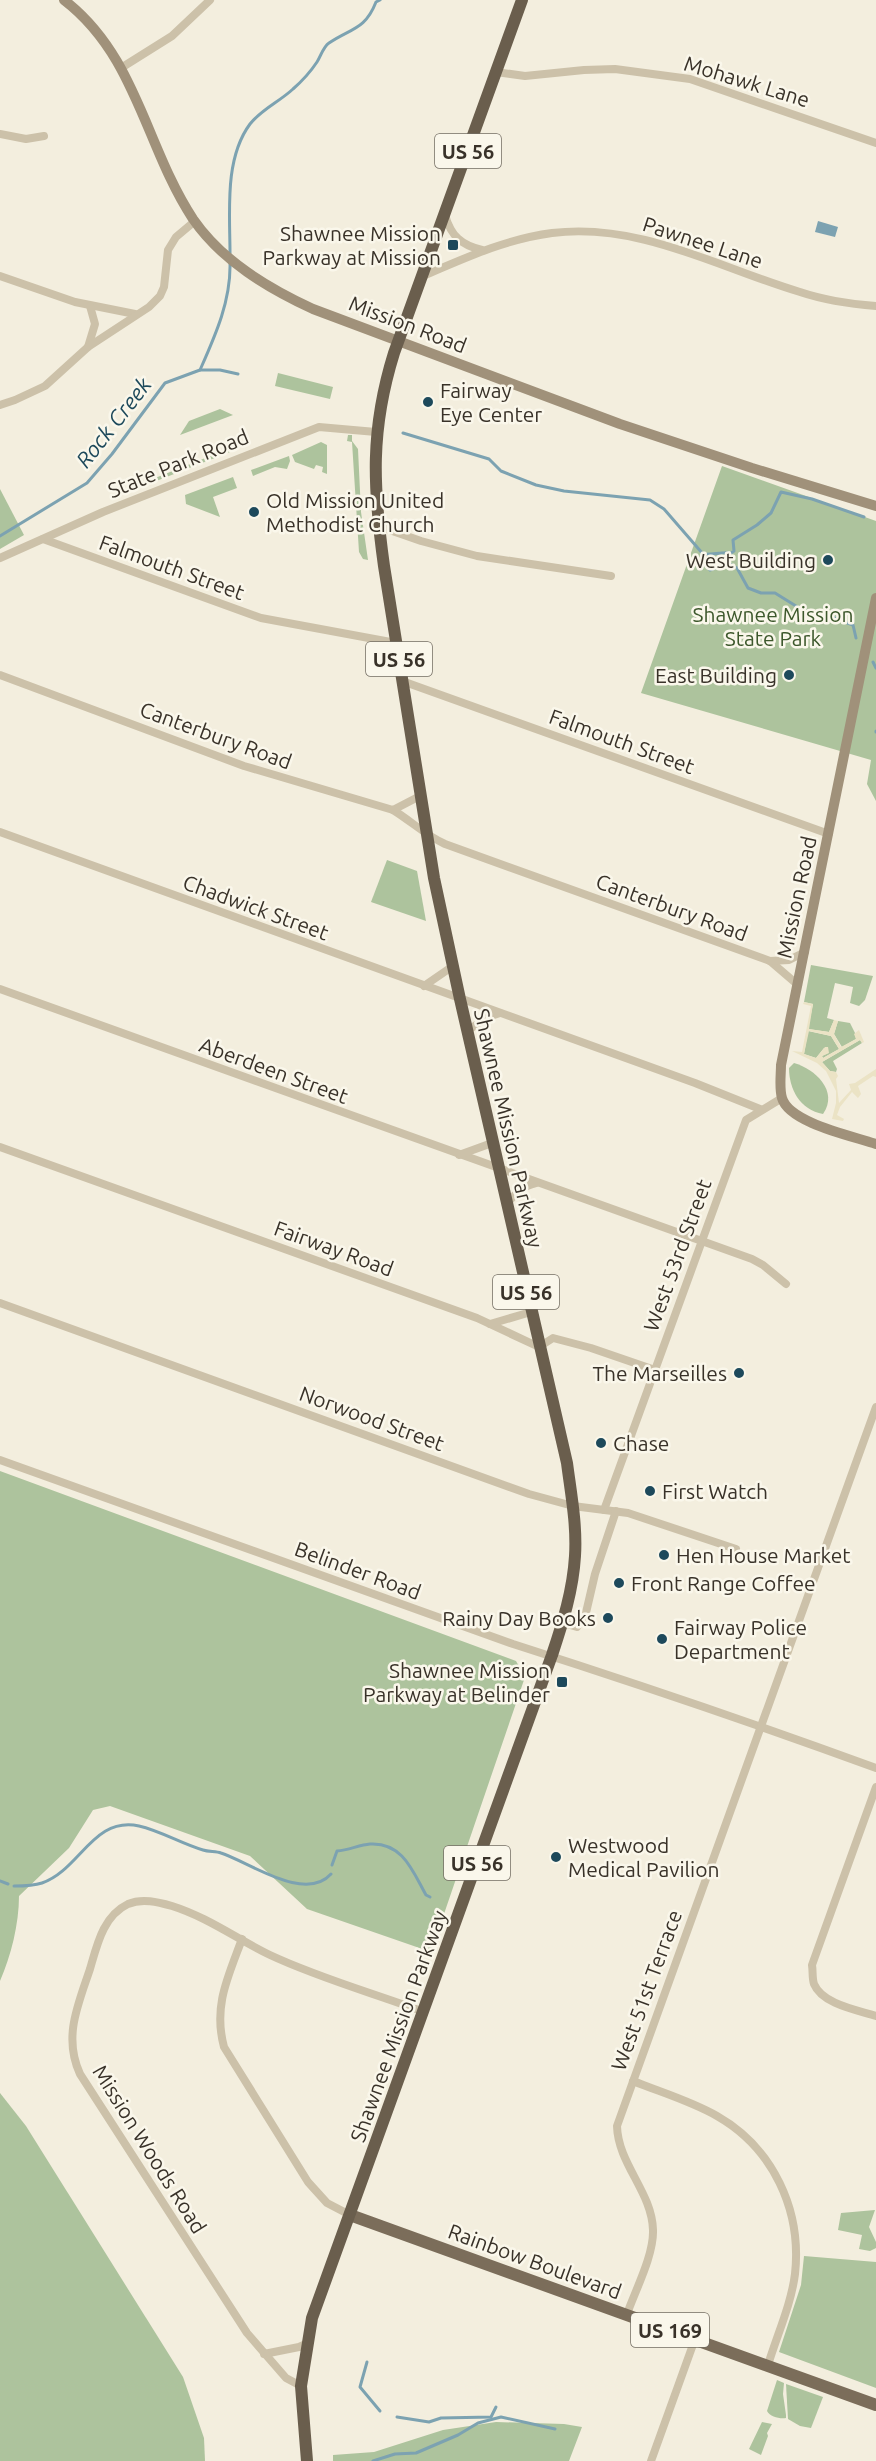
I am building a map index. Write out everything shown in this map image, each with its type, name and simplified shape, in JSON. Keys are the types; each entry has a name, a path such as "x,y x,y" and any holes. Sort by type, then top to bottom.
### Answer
{"highway":[{"name":"Shawnee Mission Parkway","path":"307,2461 301,2386 312,2318 552,1655 569,1599 575,1554 573,1506 567,1463 467,1031 427,835 378,526 375,466 376,432 388,370 522,0"}],"main road":[{"name":"Mission Road","path":"64,0 86,18 102,36 121,68 176,189 198,224 231,259 281,295 620,424 876,506"},
{"name":"Mission Road","path":"782,1098 781,1065 876,598"},
{"path":"782,1098 790,1111 806,1120 876,1144"},
{"name":"Rainbow Boulevard","path":"350,2215 876,2405"}],"street":[{"path":"121,68 177,31 210,0"},
{"name":"Mohawk Lane","path":"496,72 525,76 615,69 690,80 876,143"},
{"path":"0,134 26,138 44,136"},
{"path":"445,215 449,229 459,241 482,250"},
{"path":"0,405 45,386 88,347 135,314 149,307 160,296 164,286 168,250 176,237 198,224"},
{"name":"Pawnee Lane","path":"423,276 482,250 514,240 574,231 646,239 800,293 876,306"},
{"path":"0,276 90,306 135,314"},
{"path":"88,347 94,324 90,306"},
{"name":"State Park Road","path":"0,558 185,478 319,427 376,432"},
{"path":"378,526 421,541 477,556 611,576"},
{"name":"Falmouth Street","path":"42,539 261,618 396,643"},
{"name":"Canterbury Road","path":"0,675 254,769 393,810 427,835 770,961 798,985"},
{"name":"Falmouth Street","path":"402,681 829,834"},
{"path":"393,810 420,796"},
{"name":"Chadwick Street","path":"0,832 695,1083 760,1109"},
{"name":"Canterbury Road","path":"770,961 789,960 805,952"},
{"path":"424,986 453,966"},
{"name":"Aberdeen Street","path":"0,990 752,1259 764,1265 786,1284"},
{"path":"467,1031 488,1017 500,1013"},
{"name":"West 53rd Street","path":"604,1510 746,1120 760,1109 782,1098"},
{"path":"459,1155 492,1143"},
{"name":"Fairway Road","path":"0,1147 490,1324 539,1347"},
{"path":"506,1204 526,1185 537,1183"},
{"name":"Norwood Street","path":"0,1303 529,1494 573,1506 628,1513 736,1549"},
{"path":"490,1324 531,1312"},
{"path":"539,1347 553,1338 591,1348 655,1370"},
{"name":"West 51st Terrace","path":"627,2314 650,2249 653,2229 645,2198 618,2141 617,2126 876,1407"},
{"name":"Belinder Road","path":"0,1460 502,1640 552,1655 876,1767"},
{"path":"563,1623 577,1627 585,1617 595,1574 616,1511"},
{"path":"876,1787 812,1965 813,1982 820,1994 876,2016"},
{"name":"Mission Woods Road","path":"301,2386 286,2378 247,2332 87,2084 76,2064 71,2044 73,2019 103,1932 116,1912 129,1904 147,1900 172,1906 207,1920 271,1955 424,2012"},
{"path":"242,1939 220,2009 220,2031 224,2047 308,2182 327,2203 350,2215"},
{"path":"633,2081 706,2110 730,2125 753,2144 779,2182 790,2210 796,2249 790,2294 768,2365"},
{"path":"651,2461 695,2339"},
{"path":"264,2354 292,2349 308,2343"}],"green space":[{"path":"278,373 333,387 330,399 275,386"},
{"path":"220,409 233,415 180,435 189,421"},
{"path":"348,435 352,435 352,441 358,449 361,512 368,560 363,559 359,552 352,442 347,441"},
{"path":"321,442 327,445 327,474 322,472 323,467 316,465 314,469 295,462 292,455"},
{"path":"228,449 230,452 141,487 140,484"},
{"path":"289,456 287,469 275,467 253,476 251,470"},
{"name":"Shawnee Mission State Park","path":"722,466 876,521 876,801 867,784 871,760 641,693"},
{"path":"233,477 237,488 213,497 220,517 186,504 185,495"},
{"path":"0,489 24,535 0,549"},
{"path":"387,860 417,871 426,921 371,902"},
{"path":"811,965 873,976 865,1000 859,1006 850,1003 853,987 835,983 827,1018 834,1020 829,1032 808,1029 813,1004 804,1002"},
{"path":"838,1021 850,1023 856,1039 842,1047 834,1034"},
{"path":"808,1031 831,1036 839,1049 823,1058 822,1056 828,1053 824,1048 816,1058 804,1054"},
{"path":"860,1040 862,1043 833,1061 836,1072 830,1071 822,1062"},
{"path":"794,1063 810,1070 826,1089 828,1097 823,1114 808,1108 797,1097 791,1083 789,1068"},
{"path":"0,1471 516,1661 525,1677 431,1952 307,1909 250,1856 110,1806 93,1810 69,1848 19,1896 14,1940 0,1981"},
{"path":"0,2093 26,2126 183,2377 204,2438 205,2461 0,2461"},
{"path":"875,2210 869,2227 876,2242 876,2248 870,2251 859,2249 862,2235 838,2230 841,2213"},
{"path":"804,2256 876,2262 876,2388 779,2352 801,2285"},
{"path":"777,2380 784,2383 786,2418 775,2417 767,2411"},
{"path":"786,2384 823,2397 811,2428 800,2426 788,2419"},
{"path":"496,2422 564,2424 582,2427 569,2461 333,2461 333,2455 374,2452 443,2430"},
{"path":"762,2422 772,2424 761,2455 749,2449"}],"shaded area":[{"path":"804,1002 813,1004 809,1029 829,1032 834,1020 838,1021 834,1034 841,1047 856,1039 854,1034 859,1030 864,1042 860,1040 822,1062 838,1076 836,1079 839,1103 851,1090 849,1084 855,1083 876,1069 876,1077 873,1076 858,1086 861,1094 858,1098 852,1092 840,1107 837,1115 844,1119 843,1121 832,1119 836,1091 826,1071 817,1063 792,1051 802,1052 811,1006 803,1004","holes":["809,1031 831,1036 839,1049 823,1058 822,1056 829,1053 828,1047 825,1047 816,1058 804,1054"]}],"water":[{"path":"818,221 838,227 835,237 815,232"}],"waterway":[{"name":"Rock Creek","path":"230,253 229,204 232,170 236,153 250,124 288,94 306,76 327,45 362,23 376,2 380,0"},
{"name":"Rock Creek","path":"0,536 87,483 112,454 165,383 200,370 225,305 230,263"},
{"path":"200,370 220,370 238,374"},
{"path":"403,433 489,459 501,471 536,485 564,491 650,500 664,509 703,554 734,551 733,540 771,513 781,492 812,499 864,517"},
{"path":"703,554 703,561 710,570 728,563 737,568 748,588 761,593 775,593 804,611 818,612 853,625 856,638"},
{"path":"873,662 876,668"},
{"path":"14,1886 39,1884 55,1876 98,1836 123,1825 147,1828 205,1851 221,1853 277,1878 292,1882 307,1884 320,1882 331,1874"},
{"path":"332,1865 337,1851 370,1844 391,1848 406,1860 426,1895 430,1897"},
{"path":"0,1881 8,1884"},
{"path":"367,2362 360,2387 380,2411"},
{"path":"397,2417 429,2422 441,2418 491,2417 496,2407"},
{"path":"373,2461 395,2454 416,2453 458,2435 478,2423 501,2417 555,2429"}],"place":[{"name":"Shawnee Mission Parkway at Mission","path":"453,245"},
{"name":"Fairway Eye Center","path":"428,402"},
{"name":"Old Mission United Methodist Church","path":"254,512"},
{"name":"West Building","path":"828,560"},
{"name":"East Building","path":"789,675"},
{"name":"The Marseilles","path":"739,1373"},
{"name":"Chase","path":"601,1443"},
{"name":"First Watch","path":"650,1491"},
{"name":"Hen House Market","path":"664,1555"},
{"name":"Front Range Coffee","path":"619,1583"},
{"name":"Rainy Day Books","path":"608,1618"},
{"name":"Fairway Police Department","path":"662,1639"},
{"name":"Shawnee Mission Parkway at Belinder","path":"562,1682"},
{"name":"Westwood Medical Pavilion","path":"556,1857"}]}
